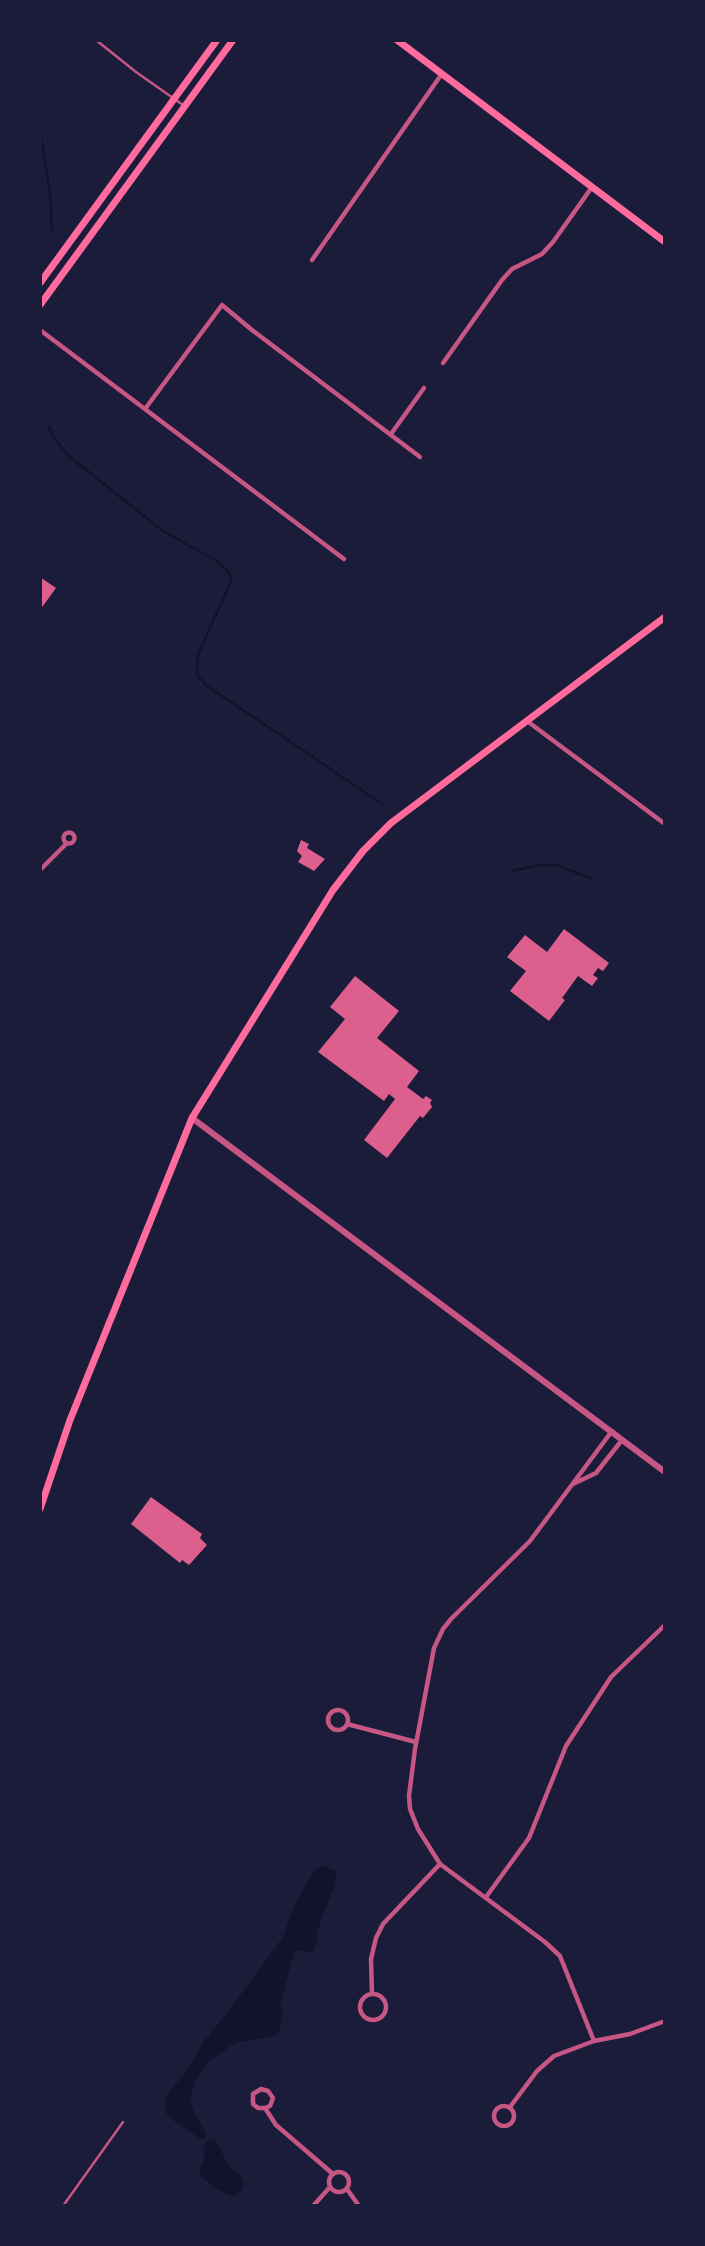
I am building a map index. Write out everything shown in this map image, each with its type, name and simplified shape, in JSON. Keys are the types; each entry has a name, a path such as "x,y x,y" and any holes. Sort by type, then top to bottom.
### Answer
{"main road":[{"path":"40,283 217,40"},
{"path":"40,305 233,40"},
{"path":"397,40 665,242"},
{"path":"40,1509 69,1420 192,1118 351,864 391,823 665,617"}],"street":[{"path":"312,260 441,75"},
{"path":"443,363 502,280 512,269 542,254 592,187"},
{"path":"145,409 222,305 420,457"},
{"path":"40,330 344,559"},
{"path":"390,434 424,388"},
{"path":"527,721 665,824"},
{"path":"40,870 67,843"},
{"path":"192,1118 665,1472"},
{"path":"594,2041 560,1956 440,1864 424,1840 410,1809 409,1796 434,1648 443,1629 530,1541 612,1431"},
{"path":"572,1485 596,1473 622,1439"},
{"path":"486,1897 530,1838 566,1746 611,1676 665,1625"},
{"path":"341,1710 347,1715 347,1724 340,1730 334,1730 329,1725 329,1715 341,1710"},
{"path":"347,1724 416,1742"},
{"path":"372,1994 371,1959 383,1924 440,1864"},
{"path":"372,1994 381,1997 385,2005 382,2016 373,2020 365,2018 360,2010 363,1999 372,1994"},
{"path":"510,2107 537,2071 554,2056 594,2041 630,2034 665,2021"},
{"path":"261,2089 268,2091 272,2098 270,2106 265,2108 256,2107 252,2099 253,2094 261,2089"},
{"path":"502,2105 510,2107 514,2115 511,2123 504,2126 497,2123 495,2110 502,2105"},
{"path":"265,2108 275,2125 333,2174"},
{"path":"338,2171 347,2175 350,2183 347,2189 338,2192 330,2187 329,2180 333,2174 338,2171"},
{"path":"313,2206 330,2187"},
{"path":"347,2189 359,2206"}],"lane":[{"path":"96,40 184,107"},
{"path":"63,2206 123,2122"}],"shaded area":[{"path":"322,1865 336,1871 335,1884 316,1934 317,1942 313,1953 298,1950 294,1953 280,2005 283,2012 278,2035 235,2043 210,2060 194,2082 190,2104 207,2136 202,2140 166,2113 165,2097 283,1937 296,1901 314,1871"},
{"path":"211,2139 217,2142 229,2167 244,2180 242,2190 233,2197 214,2188 200,2175 206,2142"}],"building":[{"path":"40,577 56,588 40,610"},
{"path":"301,840 309,844 307,848 325,859 314,871 298,862 302,856 297,851"},
{"path":"564,929 609,963 603,971 598,968 593,975 598,978 592,986 578,976 549,1021 510,991 526,971 507,957 525,935 547,952"},
{"path":"355,976 399,1011 377,1038 419,1071 407,1087 423,1099 426,1096 432,1100 432,1107 423,1118 420,1116 387,1158 364,1140 395,1099 389,1094 384,1101 318,1052 345,1019 330,1007"},
{"path":"151,1497 202,1534 200,1538 207,1545 189,1565 182,1560 180,1563 131,1524"}],"waterway":[{"path":"41,108 41,137 50,194 52,232"},
{"path":"49,427 53,437 70,457 163,531 217,561 229,573 231,581 198,655 197,675 207,686 384,805"},
{"path":"513,871 539,865 557,865 592,879"}]}
